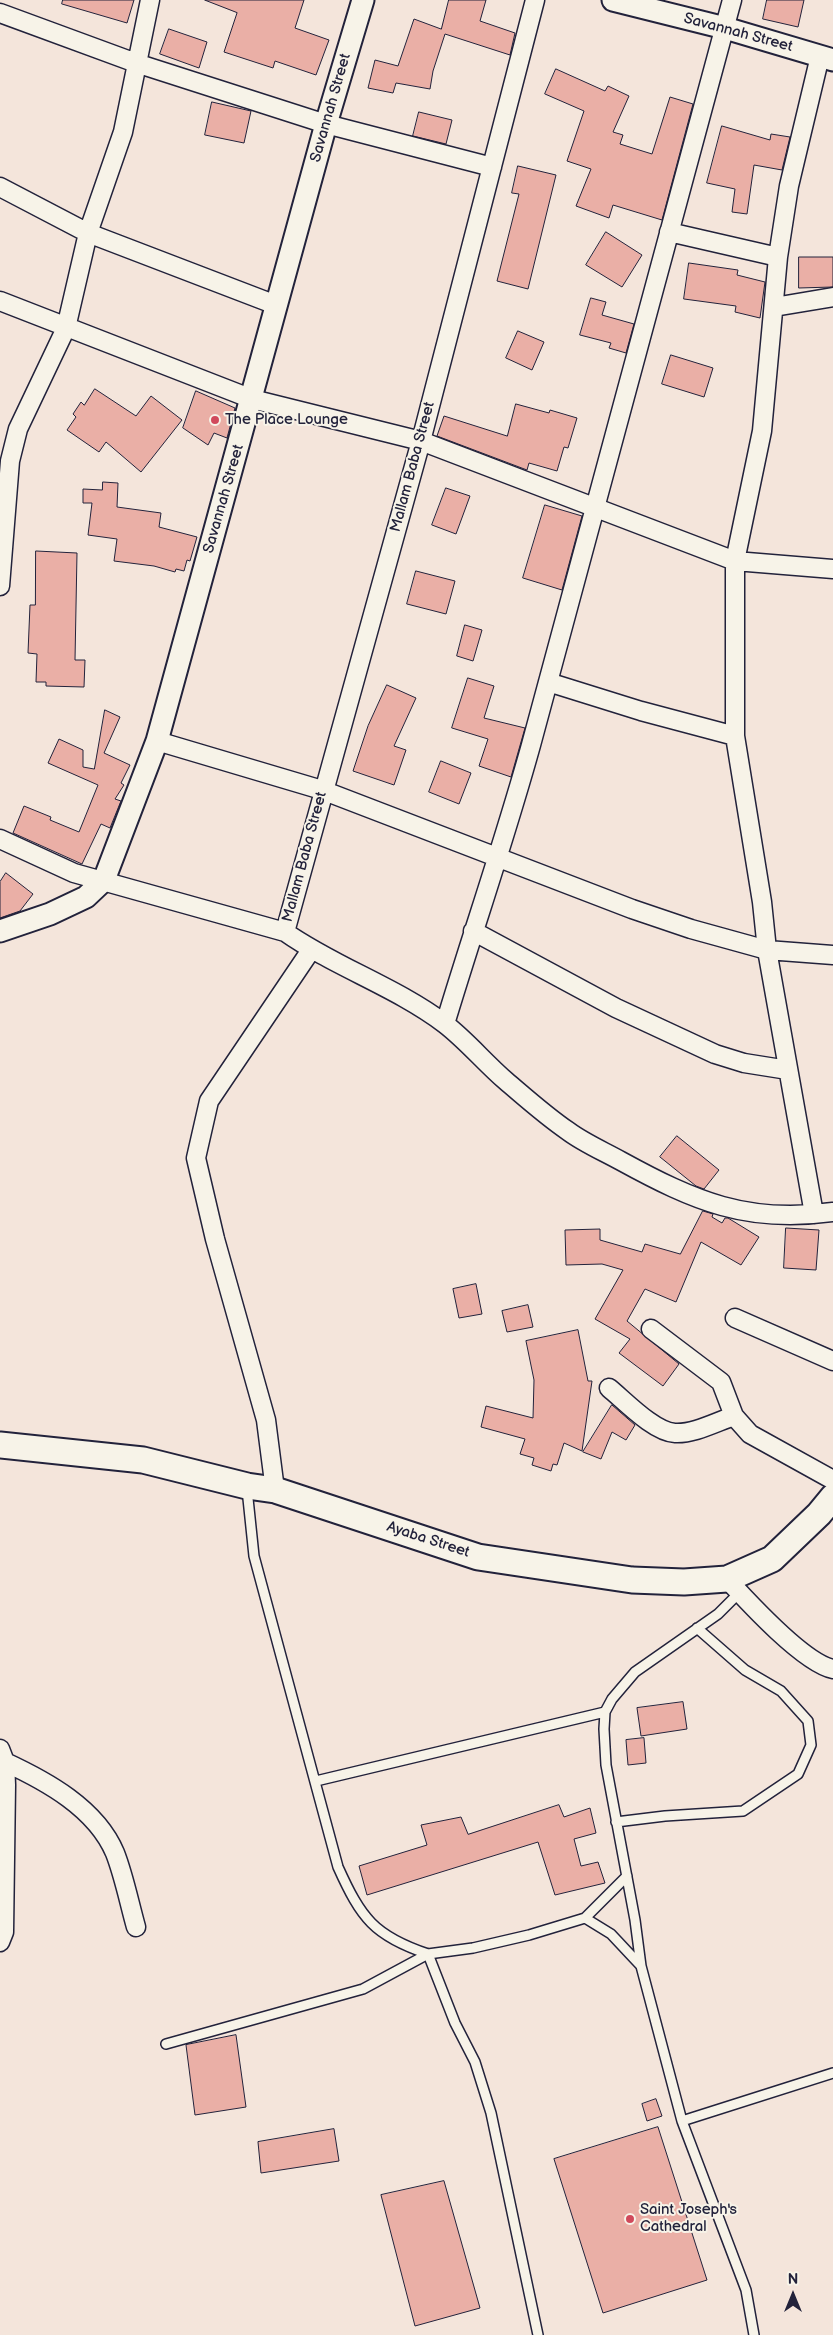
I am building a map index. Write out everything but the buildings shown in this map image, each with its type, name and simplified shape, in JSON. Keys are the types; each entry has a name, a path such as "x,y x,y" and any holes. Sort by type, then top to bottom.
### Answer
{"main road":[{"name":"Ayaba Street","path":"0,1445 143,1460 247,1486 275,1490 478,1557 632,1580 733,1586 772,1559 833,1497"}],"street":[{"path":"0,586 10,461 18,429 66,328 88,233 124,132 136,63 150,0"},
{"name":"Savannah Street","path":"0,931 50,914 86,898 104,880 157,741 326,124 363,0"},
{"name":"Mallam Baba Street","path":"284,932 322,790 421,441 535,0"},
{"name":"Savannah Street","path":"613,0 725,28 826,58"},
{"path":"445,1024 496,857 510,820 732,0"},
{"path":"0,13 136,63 326,124 492,168"},
{"path":"814,1214 767,950 762,902 735,736 735,561 762,431 778,257 789,186 826,58"},
{"path":"0,187 88,233 276,306"},
{"path":"669,232 778,257"},
{"path":"774,307 833,297"},
{"path":"0,301 252,399 421,441 735,561 833,569"},
{"path":"548,682 641,711 735,736"},
{"path":"157,741 322,790 691,929 767,950 833,955"},
{"path":"0,839 74,873 284,932 311,950 387,988 445,1024 504,1079 569,1132 657,1180 704,1201 742,1211 780,1215 833,1212"},
{"path":"473,931 616,1008 715,1054 744,1063 788,1070"},
{"path":"275,1490 266,1420 215,1239 196,1158 209,1101 311,950"},
{"path":"734,1318 833,1361"},
{"path":"651,1329 721,1382 734,1416 750,1434 833,1480"},
{"path":"609,1388 658,1428 675,1433 692,1430 734,1416"},
{"path":"733,1586 762,1618 806,1653 833,1669"},
{"path":"2,1756 43,1780 96,1822 114,1852 136,1927"},
{"path":"0,1942 4,1932 2,1756"}],"lane":[{"path":"247,1486 254,1556 338,1867 350,1894 367,1921 388,1938 428,1954 455,2022 475,2062 491,2113 538,2335"},
{"path":"733,1586 718,1614 635,1672 612,1699 605,1712 606,1765 627,1876 641,1966 682,2121 746,2290 754,2335"},
{"path":"616,1822 665,1816 743,1811 798,1774 811,1745 808,1721 781,1691 745,1670 697,1628"},
{"path":"316,1781 605,1712"},
{"path":"166,2044 363,1989 428,1954 492,1944 585,1918 627,1876"},
{"path":"585,1918 611,1934 641,1966"},
{"path":"682,2121 833,2073"}],"place":[{"name":"The Place Lounge","path":"215,420"},
{"name":"Saint Joseph's Cathedral","path":"630,2219"}]}
